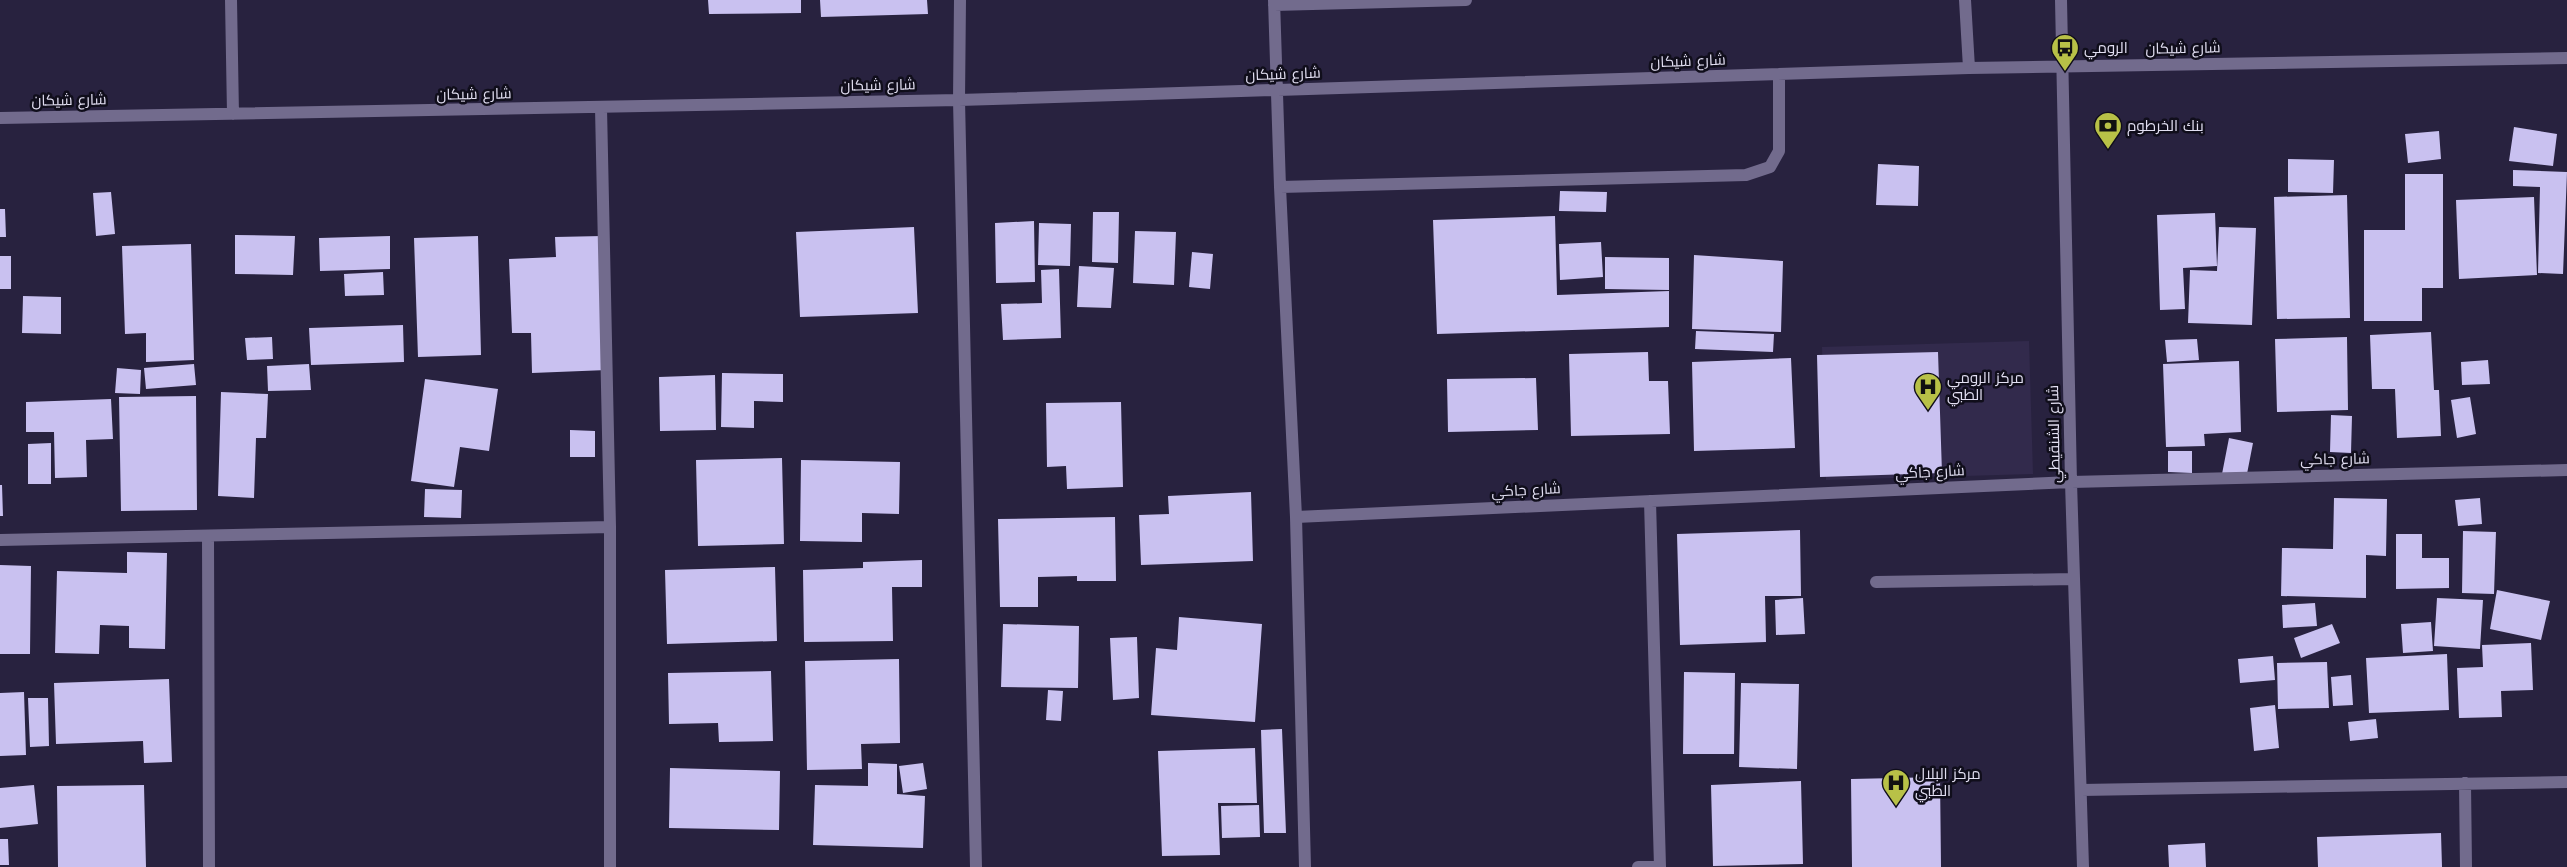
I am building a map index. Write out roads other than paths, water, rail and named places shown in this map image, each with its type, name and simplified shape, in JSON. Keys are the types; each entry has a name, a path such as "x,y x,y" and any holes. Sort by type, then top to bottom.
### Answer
{"street":[{"path":"230,0 233,114"},
{"path":"960,0 959,100 976,867"},
{"path":"1305,867 1296,517 1280,187 1274,2 1466,0"},
{"path":"1966,0 1969,68"},
{"name":"شارع الشنقيطي","path":"2061,0 2064,66 2071,482 2083,867"},
{"name":"شارع شيكان","path":"0,118 959,100 1969,68 2567,58"},
{"path":"1280,187 1746,175 1770,167 1780,150 1779,74"},
{"path":"601,108 610,527 610,867"},
{"name":"شارع جاكي","path":"1296,517 2071,482 2567,470"},
{"path":"1638,867 1660,867 1650,501"},
{"path":"0,540 610,527"},
{"path":"208,536 209,867"},
{"path":"1876,582 2074,579"},
{"path":"2081,790 2567,782"},
{"path":"2465,783 2466,867"}],"place":[{"name":"الرومي","path":"2065,72"},
{"name":"بنك الخرطوم","path":"2108,150"},
{"name":"مركز الرومي الطبي","path":"1928,411"},
{"name":"مركز البلال الطبي","path":"1896,807"}]}
